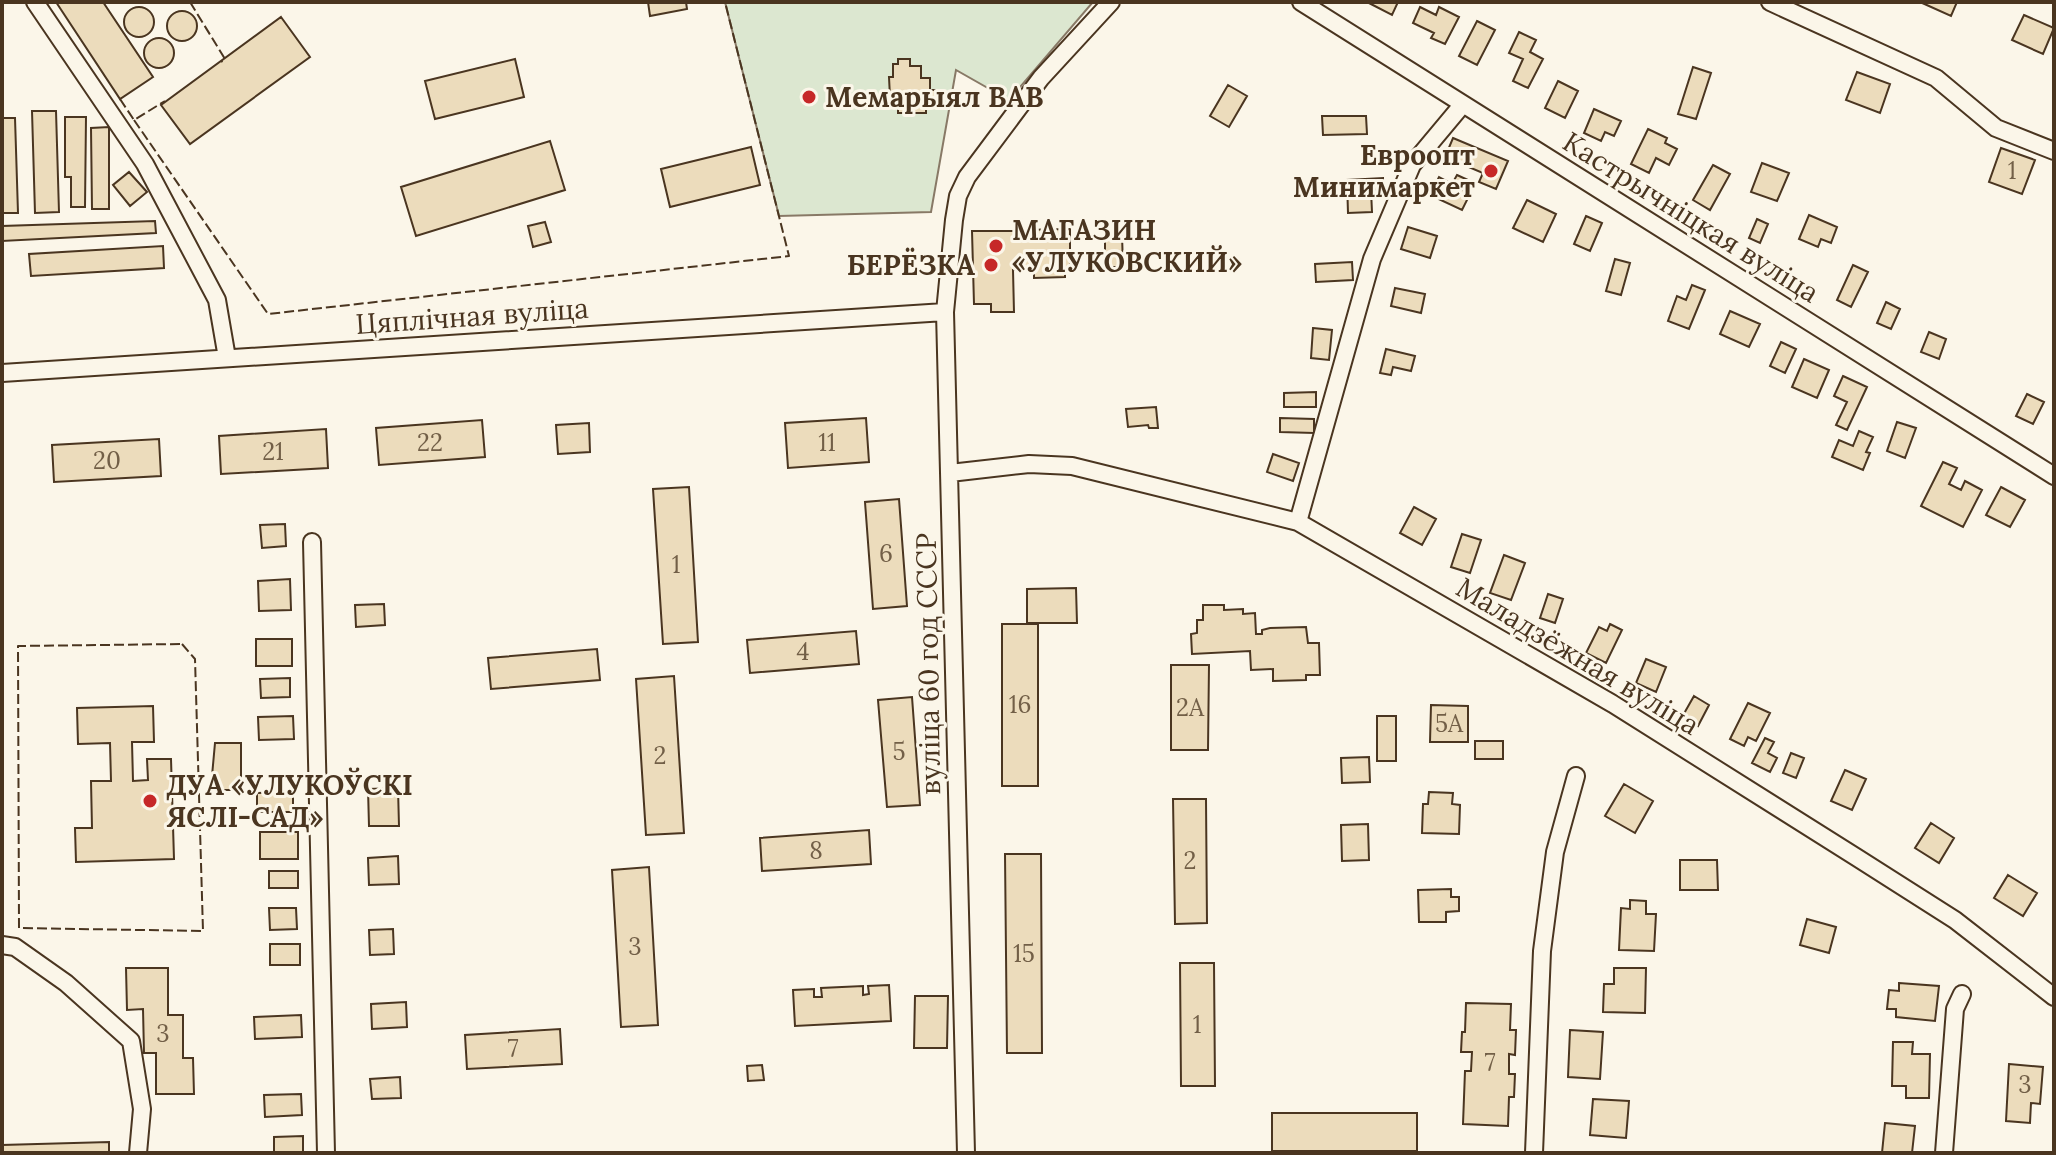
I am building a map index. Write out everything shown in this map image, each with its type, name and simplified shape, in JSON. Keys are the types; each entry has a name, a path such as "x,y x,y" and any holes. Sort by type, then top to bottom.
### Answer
{"street":[{"path":"35,2 145,164 217,300 227,358"},
{"name":"вуліца 60 год СССР","path":"966,1153 945,312 956,208 967,177 1041,78 1111,2"},
{"name":"Кастрычніцкая вуліца","path":"1301,2 2054,476"},
{"path":"1770,2 1936,78 1996,128 2054,151"},
{"path":"1298,522 1372,259 1412,165 1463,104"},
{"name":"Цяплічная вуліца","path":"2,373 945,312"},
{"name":"Маладзёжная вуліца","path":"950,473 1029,464 1072,466 1298,522 1613,704 1955,920 2054,997"},
{"path":"312,542 326,1153"},
{"path":"1534,1153 1542,951 1555,852 1576,776"},
{"path":"2,945 15,947 66,983 131,1041 142,1109 138,1153"},
{"path":"1944,1153 1955,1009 1962,994"}],"green space":[{"path":"725,2 1093,2 1009,100 956,70 931,212 779,216"}],"building":[{"path":"56,2 103,2 153,77 120,99"},
{"path":"648,2 686,2 687,9 650,16"},
{"path":"1367,2 1398,2 1392,15"},
{"path":"1920,2 1957,2 1951,16"},
{"path":"139,7 150,11 154,22 150,33 139,37 128,33 124,22 128,11"},
{"path":"1420,7 1436,15 1439,7 1459,17 1445,44 1431,38 1434,33 1413,23"},
{"path":"182,11 193,15 197,26 193,37 182,41 171,37 167,26 171,15"},
{"path":"2024,15 2054,28 2043,54 2012,40"},
{"path":"281,17 310,57 190,144 161,105"},
{"path":"1477,21 1495,30 1477,65 1459,56"},
{"path":"1519,32 1536,40 1530,52 1543,59 1528,88 1513,81 1523,59 1509,53"},
{"path":"159,38 170,42 174,53 170,64 159,68 148,64 144,53 148,42"},
{"path":"515,59 524,97 435,119 425,81"},
{"path":"898,59 910,59 910,66 921,66 921,78 930,78 930,90 935,90 935,106 926,106 926,113 898,113 898,104 893,104 889,77 893,77 893,64 898,64"},
{"path":"1693,67 1711,73 1696,119 1678,114"},
{"path":"1857,72 1890,84 1880,113 1846,100"},
{"path":"1558,81 1578,91 1565,118 1545,108"},
{"path":"1228,85 1247,96 1229,127 1210,116"},
{"path":"1594,109 1621,121 1614,136 1605,132 1601,141 1584,133"},
{"path":"32,111 56,111 59,212 35,213"},
{"path":"1322,116 1366,116 1367,134 1323,135"},
{"path":"65,117 86,117 85,207 71,207 71,177 65,177"},
{"path":"2,118 15,118 18,213 2,213"},
{"path":"109,127 109,209 92,209 91,128"},
{"path":"1648,129 1667,138 1665,143 1677,149 1669,165 1656,158 1649,173 1631,164"},
{"path":"1453,138 1508,161 1496,189 1479,182 1483,173 1445,157"},
{"path":"550,141 565,190 416,236 401,187"},
{"path":"751,147 760,185 670,207 661,169"},
{"path":"2001,148 2035,160 2022,194 1989,182"},
{"path":"1762,163 1789,173 1777,201 1751,192"},
{"path":"1713,165 1730,174 1710,210 1693,200"},
{"path":"129,172 147,192 130,206 113,185"},
{"path":"1457,175 1468,180 1463,190 1470,194 1462,210 1430,195 1439,177 1452,184"},
{"path":"1383,178 1383,189 1371,190 1372,212 1348,213 1347,180"},
{"path":"1527,200 1556,214 1543,242 1513,228"},
{"path":"1809,215 1837,227 1831,243 1821,239 1818,247 1799,239"},
{"path":"1586,216 1602,223 1590,251 1574,244"},
{"path":"1757,219 1768,224 1760,243 1749,238"},
{"path":"155,221 156,233 2,241 2,226"},
{"path":"545,222 551,242 533,247 528,226"},
{"path":"1408,227 1437,236 1430,258 1401,249"},
{"path":"1070,229 1070,271 1065,271 1065,277 1034,278 1034,270 1013,270 1014,312 991,312 991,304 974,304 972,231 1014,231 1014,239 1021,239 1021,230"},
{"path":"1122,234 1123,267 1105,267 1105,235"},
{"path":"163,246 164,268 31,276 29,254"},
{"path":"1615,259 1630,263 1621,295 1606,291"},
{"path":"1352,262 1353,280 1316,282 1315,264"},
{"path":"1853,265 1868,272 1851,307 1837,300"},
{"path":"1692,285 1705,290 1689,329 1668,321 1677,296 1686,300"},
{"path":"1395,288 1425,294 1421,313 1391,306"},
{"path":"1886,302 1900,309 1891,329 1877,323"},
{"path":"1730,311 1760,324 1749,347 1720,334"},
{"path":"1313,328 1332,330 1329,360 1311,358"},
{"path":"1929,332 1946,339 1939,359 1921,352"},
{"path":"1781,342 1796,349 1785,373 1770,366"},
{"path":"1386,349 1415,356 1411,371 1393,367 1391,375 1380,373"},
{"path":"1804,359 1829,370 1817,398 1792,387"},
{"path":"1843,376 1867,387 1847,430 1836,425 1847,402 1834,396"},
{"path":"1316,392 1316,407 1284,407 1284,393"},
{"path":"2027,394 2044,402 2033,424 2016,416"},
{"path":"1156,407 1158,428 1149,428 1148,425 1128,427 1126,409"},
{"path":"866,418 869,462 788,468 785,423"},
{"path":"1280,418 1314,419 1314,433 1280,432"},
{"path":"482,420 485,457 379,465 376,428"},
{"path":"1897,422 1916,428 1905,458 1887,451"},
{"path":"589,423 590,452 558,454 556,425"},
{"path":"326,429 328,468 221,474 219,436"},
{"path":"1859,431 1873,437 1863,470 1832,457 1839,440 1853,446"},
{"path":"159,439 161,476 54,482 52,445"},
{"path":"1273,454 1299,463 1293,481 1267,472"},
{"path":"1943,462 1957,468 1949,484 1961,490 1965,481 1982,490 1963,527 1921,506"},
{"path":"689,487 698,642 663,644 653,489"},
{"path":"2001,487 2025,500 2010,527 1986,515"},
{"path":"899,499 907,606 873,609 865,502"},
{"path":"1414,507 1436,519 1422,545 1400,533"},
{"path":"285,524 286,546 262,548 260,525"},
{"path":"1462,534 1481,540 1470,573 1451,567"},
{"path":"1504,555 1525,563 1511,600 1490,593"},
{"path":"290,579 291,610 259,611 258,581"},
{"path":"1076,588 1077,623 1027,623 1027,589"},
{"path":"1548,594 1563,599 1555,623 1540,618"},
{"path":"384,604 385,625 356,627 355,605"},
{"path":"1203,605 1224,605 1224,610 1243,609 1243,614 1255,613 1256,634 1270,628 1306,627 1308,643 1319,643 1320,675 1306,675 1306,680 1273,681 1273,669 1251,670 1250,651 1192,654 1191,634 1197,633 1197,620 1203,620"},
{"path":"1002,624 1038,624 1038,786 1002,786"},
{"path":"1610,624 1622,630 1606,663 1586,653 1599,627 1607,631"},
{"path":"856,631 859,664 750,673 747,640"},
{"path":"256,639 292,639 292,666 256,666"},
{"path":"597,649 600,680 491,689 488,658"},
{"path":"1646,659 1666,667 1656,692 1636,683"},
{"path":"1171,665 1209,665 1208,750 1171,750"},
{"path":"674,676 684,833 646,835 636,679"},
{"path":"290,678 290,697 261,698 260,679"},
{"path":"1694,696 1709,705 1698,726 1682,717"},
{"path":"912,697 920,805 887,807 878,700"},
{"path":"1748,703 1770,713 1756,741 1748,737 1744,746 1730,739"},
{"path":"1431,705 1468,706 1468,742 1430,742"},
{"path":"153,706 154,742 132,742 133,781 148,780 147,759 171,759 174,859 76,862 75,828 92,828 91,781 111,781 110,743 78,744 77,708"},
{"path":"293,716 294,739 259,740 258,717"},
{"path":"1377,716 1396,716 1396,761 1377,761"},
{"path":"1765,738 1774,742 1768,753 1777,758 1770,772 1752,763"},
{"path":"1475,741 1503,741 1503,759 1475,759"},
{"path":"215,743 241,743 241,787 215,790 216,776 212,776"},
{"path":"1791,753 1804,758 1796,778 1783,773"},
{"path":"1369,757 1370,782 1342,783 1341,758"},
{"path":"1845,770 1866,779 1852,810 1831,801"},
{"path":"1624,784 1653,801 1635,833 1605,816"},
{"path":"398,788 399,826 369,826 368,789"},
{"path":"293,792 293,812 257,812 257,793"},
{"path":"1429,792 1453,793 1452,804 1460,805 1459,834 1422,833 1423,804 1428,804"},
{"path":"1173,799 1206,799 1207,923 1175,924"},
{"path":"1931,823 1954,838 1939,863 1915,848"},
{"path":"1368,824 1369,860 1342,861 1341,825"},
{"path":"869,830 871,864 762,871 760,838"},
{"path":"260,832 298,832 298,859 260,859"},
{"path":"1005,854 1041,854 1042,1053 1007,1053"},
{"path":"398,856 399,884 369,885 368,858"},
{"path":"1680,860 1717,860 1718,890 1680,890"},
{"path":"649,867 658,1025 621,1027 612,870"},
{"path":"269,871 298,871 298,888 269,888"},
{"path":"2008,875 2037,893 2023,916 1994,898"},
{"path":"1451,889 1451,897 1459,897 1459,911 1446,912 1446,922 1419,922 1418,890"},
{"path":"1630,900 1646,901 1646,914 1656,914 1654,951 1619,950 1621,908 1630,909"},
{"path":"269,908 296,908 297,929 270,930"},
{"path":"1807,919 1836,927 1829,953 1800,945"},
{"path":"393,929 394,954 370,955 369,930"},
{"path":"270,944 300,944 300,965 270,965"},
{"path":"1180,963 1214,963 1215,1086 1181,1086"},
{"path":"126,968 168,968 168,1015 183,1015 183,1058 193,1058 194,1094 156,1094 156,1053 144,1053 143,1009 127,1010"},
{"path":"1614,968 1646,968 1645,1013 1603,1012 1604,984 1614,984"},
{"path":"1899,983 1939,986 1935,1021 1896,1017 1896,1009 1887,1009 1889,990 1899,991"},
{"path":"889,985 891,1021 795,1026 793,990 814,989 814,997 822,997 821,988 863,986 863,995 869,994 868,986"},
{"path":"915,996 948,996 947,1048 914,1048"},
{"path":"406,1002 407,1027 372,1029 371,1004"},
{"path":"1466,1003 1511,1004 1510,1030 1516,1030 1515,1055 1509,1054 1509,1074 1515,1074 1514,1097 1509,1097 1508,1126 1463,1124 1465,1071 1471,1071 1472,1052 1461,1052"},
{"path":"301,1015 302,1037 255,1039 254,1017"},
{"path":"560,1029 562,1064 467,1069 465,1035"},
{"path":"1570,1030 1603,1032 1600,1079 1568,1077"},
{"path":"1893,1042 1913,1042 1912,1054 1930,1054 1929,1098 1906,1098 1906,1086 1892,1086"},
{"path":"2009,1064 2043,1067 2040,1104 2031,1103 2030,1123 2006,1121"},
{"path":"762,1065 764,1080 748,1081 747,1066"},
{"path":"400,1077 401,1098 372,1099 370,1079"},
{"path":"301,1094 302,1115 265,1117 264,1095"},
{"path":"1593,1099 1629,1101 1626,1138 1590,1135"},
{"path":"1272,1113 1417,1113 1417,1151 1272,1151"},
{"path":"1885,1123 1915,1126 1912,1153 1882,1153"},
{"path":"303,1136 303,1153 274,1153 274,1137"},
{"path":"109,1142 109,1153 2,1153 2,1145"}],"fence":[{"path":"190,2 225,59 221,62"},
{"path":"134,120 268,314 789,256 725,2"},
{"path":"120,99 134,120 165,101"},
{"path":"182,644 195,659 203,931 19,928 18,646 182,644"}],"place":[{"name":"Мемарыял ВАВ","path":"809,97"},
{"name":"Евроопт Минимаркет","path":"1491,171"},
{"name":"МАГАЗИН «УЛУКОВСКИЙ»","path":"996,246"},
{"name":"БЕРЁЗКА","path":"991,265"},
{"name":"ДУА «УЛУКОЎСКІ ЯСЛІ-САД»","path":"150,801"}]}
